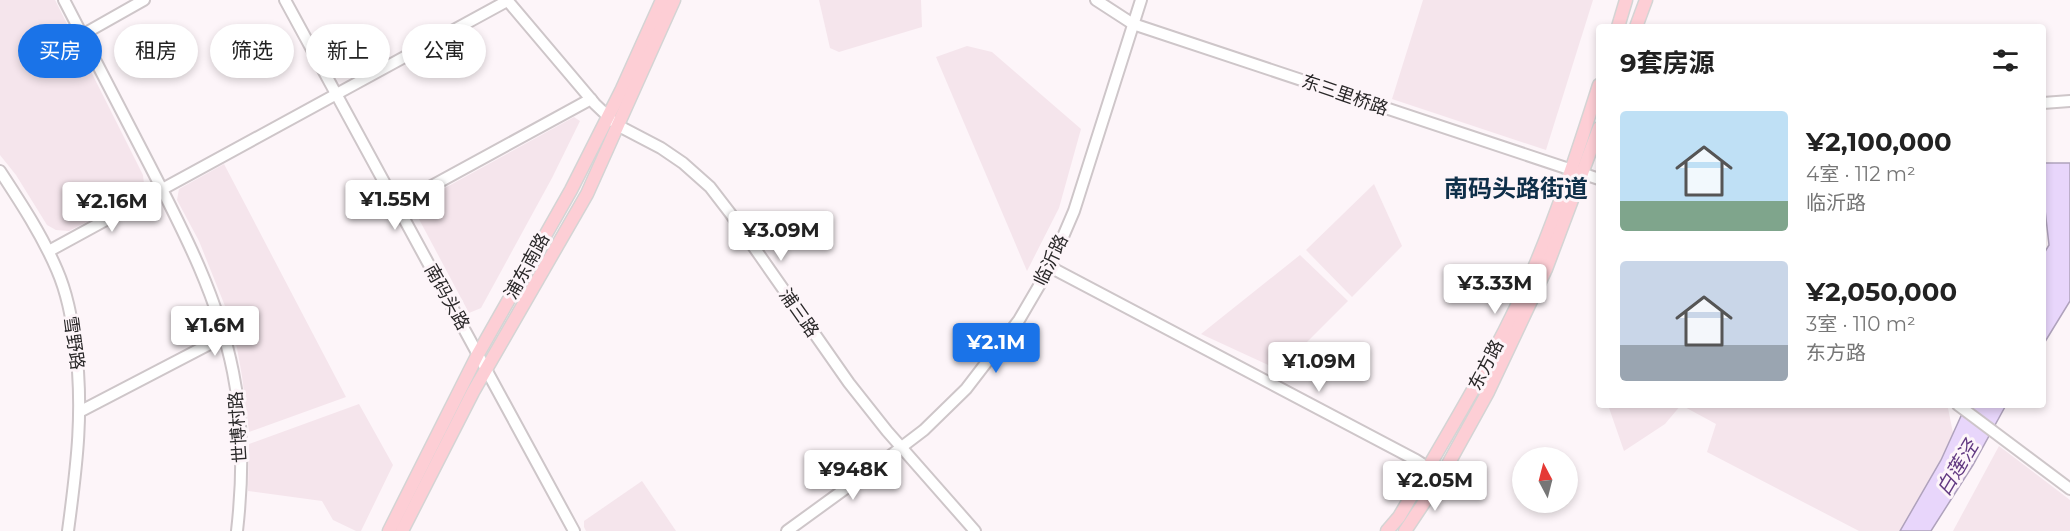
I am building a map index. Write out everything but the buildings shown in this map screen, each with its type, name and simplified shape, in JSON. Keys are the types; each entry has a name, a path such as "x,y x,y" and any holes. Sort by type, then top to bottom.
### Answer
{"main road":[{"name":"浦东南路","path":"389,531 478,354 571,190 621,91 662,0"},
{"name":"浦东南路","path":"402,531 473,392 587,194 674,0"},
{"path":"1619,24 1626,0"},
{"path":"1637,24 1646,0"},
{"name":"东方路","path":"1405,531 1441,477 1488,392 1546,269 1577,170 1596,97"},
{"name":"东方路","path":"1387,531 1399,518 1473,391 1528,282 1577,170 1596,134"}],"street":[{"name":"世博村路","path":"64,0 76,24"},
{"path":"102,24 144,0"},
{"name":"南码头路","path":"285,0 574,531"},
{"path":"49,251 507,0"},
{"name":"浦三路","path":"507,0 591,99 617,125 672,155 710,187 836,366 902,448 975,531"},
{"name":"东三里桥路","path":"1096,0 1133,24 1596,178"},
{"name":"临沂路","path":"787,531 902,448 946,409 982,369 1019,320 1050,267 1074,211 1141,0"},
{"name":"世博村路","path":"102,74 197,260 225,336 235,383 241,433 241,490 237,531"},
{"path":"397,205 591,99"},
{"path":"2046,103 2070,101"},
{"name":"雪野路","path":"0,171 49,251 70,308 79,372 81,411 68,531"},
{"path":"1050,267 1416,460 1457,486"},
{"path":"81,411 225,336"},
{"path":"1962,408 2070,489"}],"shaded area":[{"path":"0,0 55,0 67,24 18,24 18,78 94,78 143,175 142,194 69,231 56,230 47,225 16,175 0,155"},
{"path":"819,0 921,0 922,27 839,52 830,48"},
{"path":"1423,0 1593,0 1546,150 1392,99"},
{"path":"967,46 992,52 1081,129 1059,208 1027,271 936,57"},
{"path":"574,117 580,121 552,178 481,308 469,313 412,206"},
{"path":"224,164 346,397 249,432 237,348 227,311 199,241 177,200 179,189"},
{"path":"1374,184 1402,246 1352,297 1306,250"},
{"path":"1300,255 1348,301 1279,370 1201,334"},
{"path":"359,404 393,465 361,531 356,531 333,520 322,501 248,491 249,444"},
{"path":"1609,408 1678,408 1665,424 1624,451"},
{"path":"1687,408 1948,408 1953,433 1941,459 1900,531 1859,531 1707,452 1716,424"},
{"path":"1999,446 2070,500 2070,531 1953,531"},
{"path":"642,481 676,531 586,531 584,521"}],"water":[{"path":"2046,163 2070,163 2070,301 2046,340 2046,250 2049,245 2046,218"},
{"name":"白莲泾","path":"1965,408 2004,408 1973,465 1931,531 1900,531 1941,460"}],"district":[{"name":"南码头路街道","path":"1516,189"}]}
